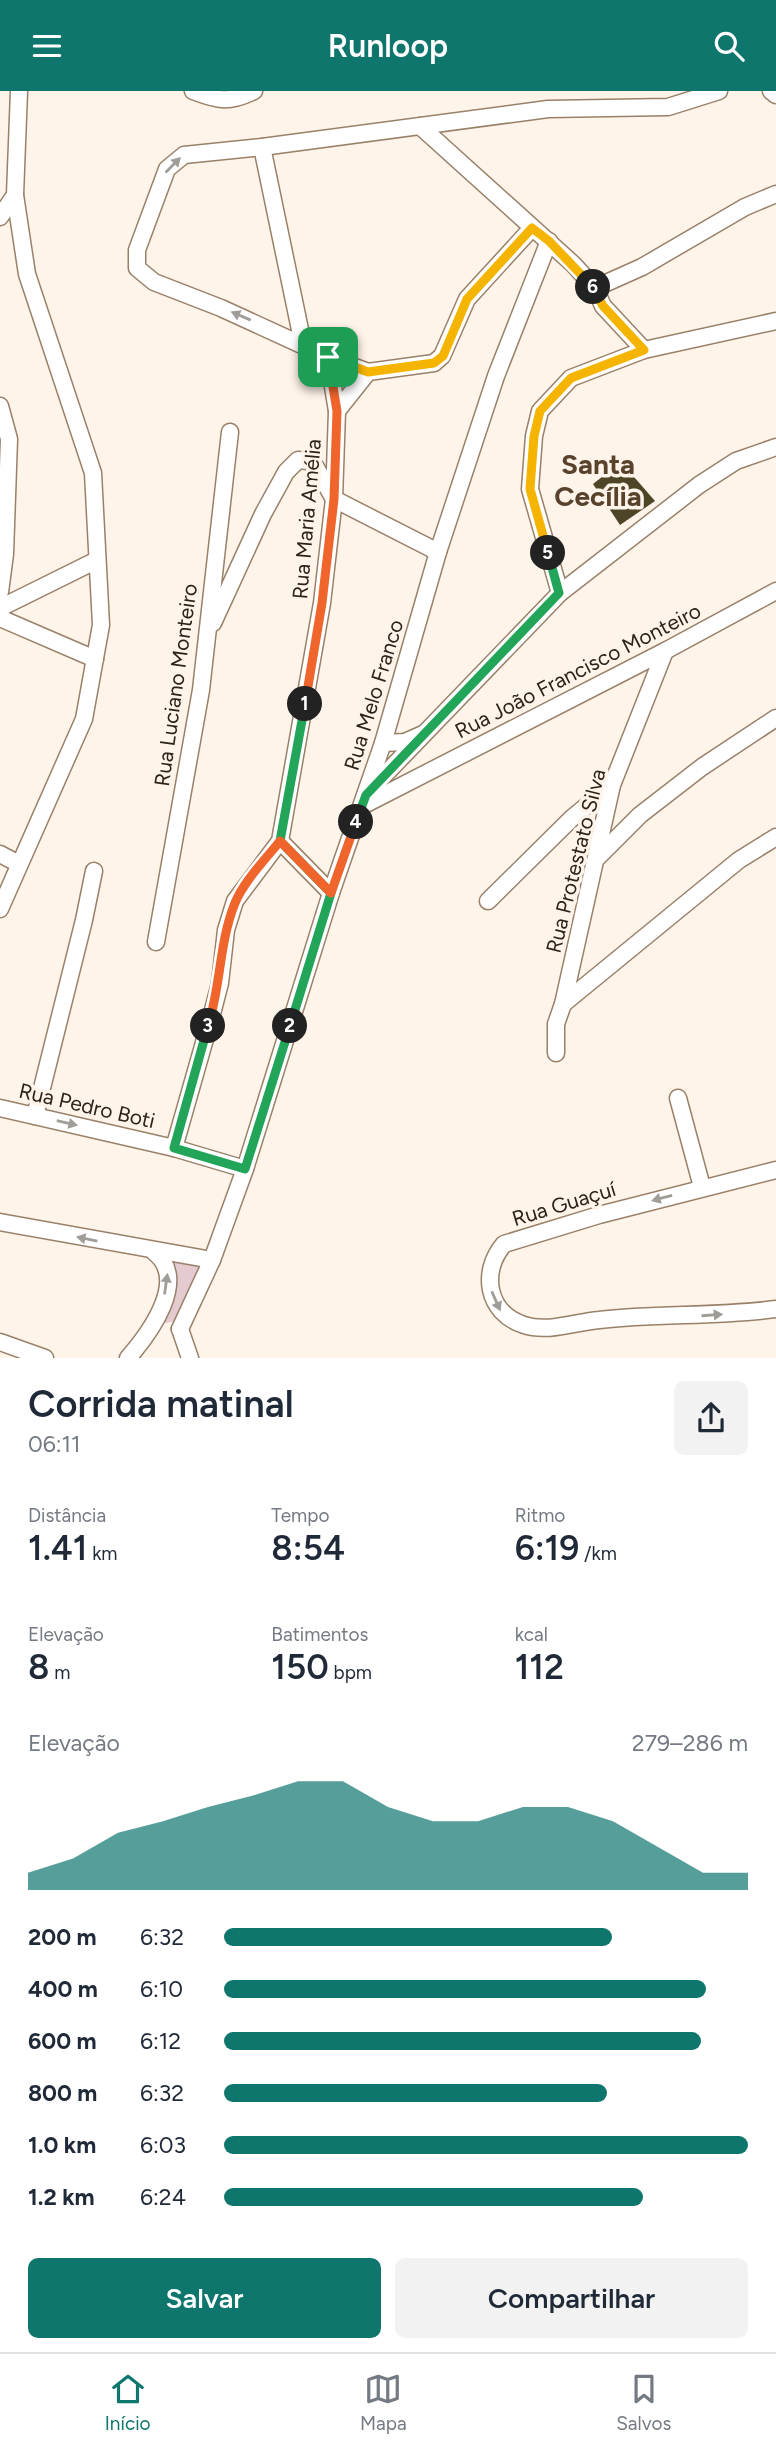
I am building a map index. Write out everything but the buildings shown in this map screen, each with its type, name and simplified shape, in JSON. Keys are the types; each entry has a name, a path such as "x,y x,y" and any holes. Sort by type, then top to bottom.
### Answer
{"street":[{"path":"0,909 85,719 102,625 93,474 27,274 15,195 19,91"},
{"path":"193,91 215,99 234,100 254,91"},
{"path":"532,228 467,299 443,356 434,363 368,372 155,282 137,268 136,250 166,169 184,155 548,109 668,107 719,91"},
{"path":"771,91 776,95"},
{"path":"420,126 549,241 595,288 603,306 644,350"},
{"path":"262,147 303,344"},
{"path":"595,288 642,267 745,207 776,194"},
{"path":"0,217 15,195"},
{"name":"Rua Melo Franco","path":"180,1329 212,1260 245,1169 331,893 383,743 438,552 496,376 549,241"},
{"path":"559,593 530,489 534,436 540,411 571,378 644,350 776,321"},
{"path":"328,357 337,411"},
{"name":"Rua Maria Amélia","path":"280,841 322,603 334,499 337,411 368,372"},
{"path":"0,406 9,439 5,554 0,592"},
{"name":"Rua Luciano Monteiro","path":"156,942 201,690 230,432"},
{"path":"364,801 559,593 699,485 736,461 776,446"},
{"path":"207,635 263,514 286,472 298,460 308,461 315,466 334,499 438,552"},
{"path":"0,608 97,560"},
{"name":"Rua João Francisco Monteiro","path":"364,801 665,651 776,591"},
{"path":"0,618 95,659"},
{"name":"Rua Protestato Silva","path":"556,1053 556,1024 563,1004 612,785 665,651"},
{"path":"596,859 640,815 702,767 776,718"},
{"path":"383,743 405,742 428,731"},
{"path":"488,901 572,818 612,785"},
{"path":"563,1004 740,860 776,837"},
{"path":"174,1148 220,983 226,930 235,901 280,841 331,893"},
{"path":"0,854 19,864"},
{"path":"35,1115 84,920 93,871"},
{"path":"678,1098 702,1187"},
{"name":"Rua Pedro Boti","path":"0,1108 174,1148 245,1169"},
{"name":"Rua Guaçuí","path":"776,1170 599,1215 505,1244 495,1255 489,1270 492,1293 502,1314 524,1325 545,1328 600,1319 776,1309"},
{"path":"0,1222 154,1252 212,1260"},
{"path":"128,1358 148,1335 163,1303 169,1277 163,1258 154,1252"},
{"path":"148,1335 180,1329 190,1358"},
{"path":"0,1342 45,1358"}],"shaded area":[{"path":"185,1258 202,1264 175,1321 162,1324 168,1260"}],"district":[{"name":"Santa Cecília","path":"598,480"}],"route":[{"path":"328,357 337,411 334,499 322,603 280,841 331,893 245,1169 174,1148 220,983 226,930 235,901 280,841 331,893 366,795 559,593 530,489 534,436 540,411 571,378 644,350 603,306 595,288 573,264 532,228 467,299 443,356 434,363 368,372 328,357"}]}
